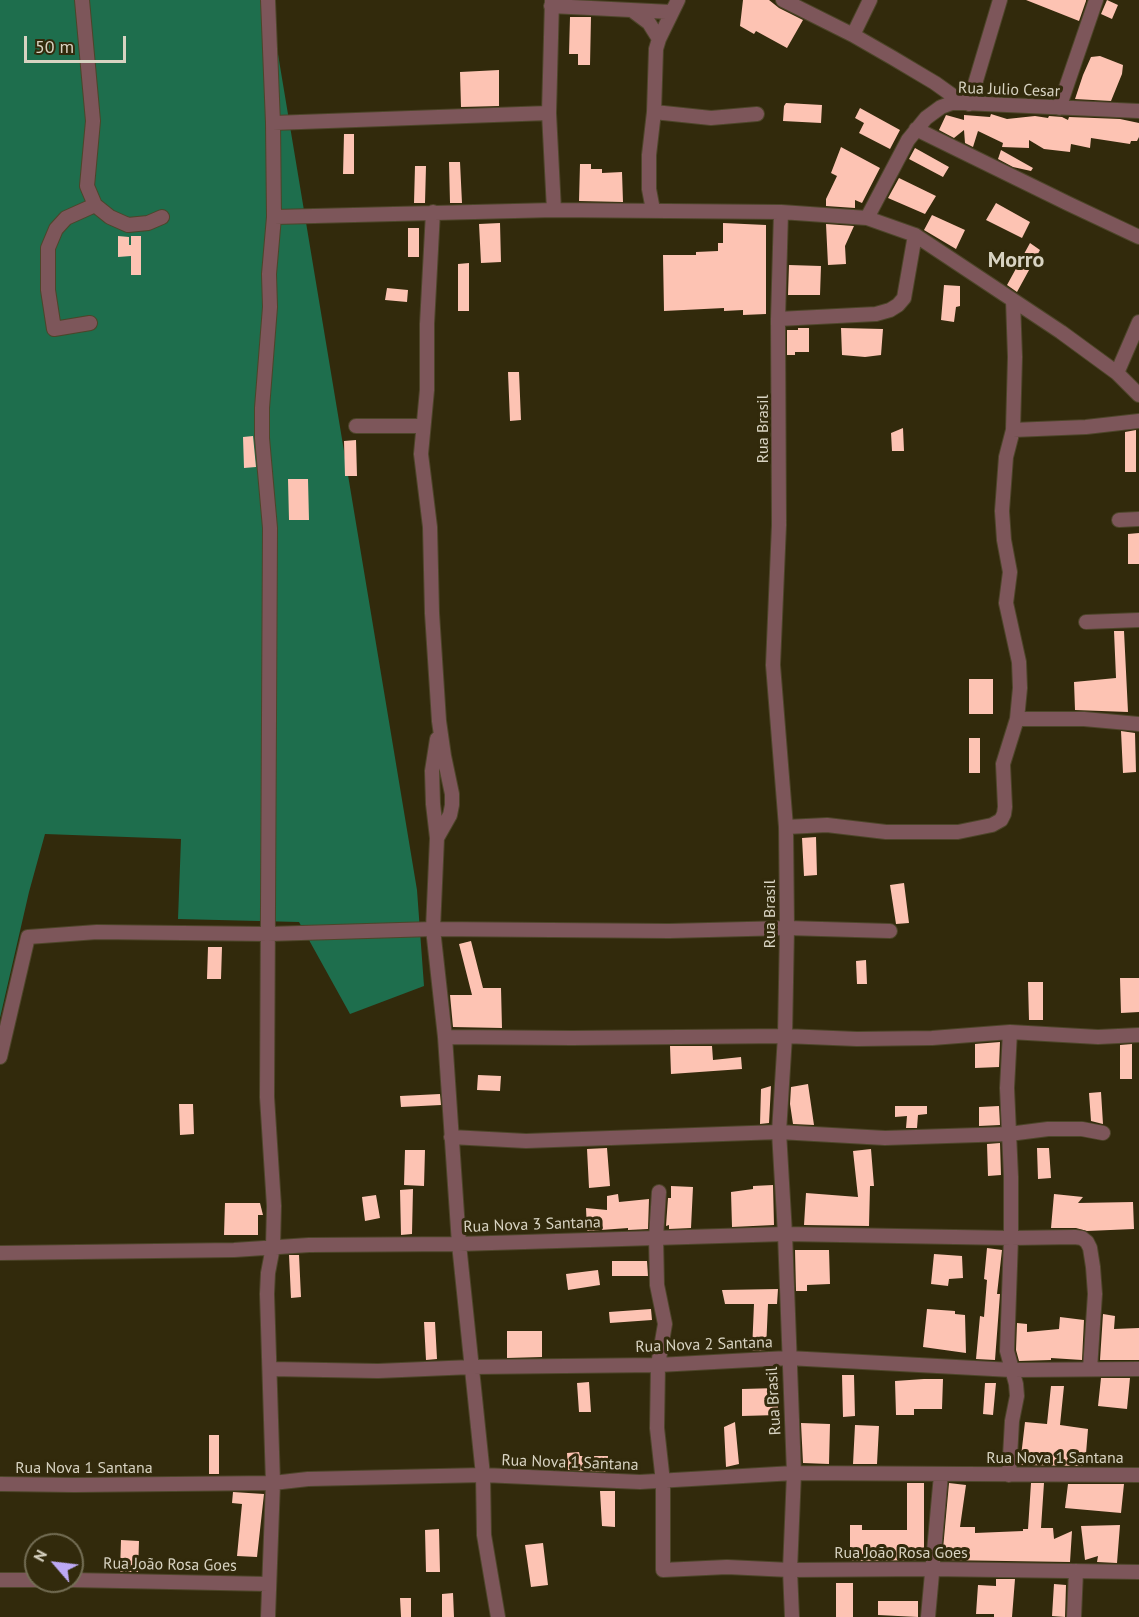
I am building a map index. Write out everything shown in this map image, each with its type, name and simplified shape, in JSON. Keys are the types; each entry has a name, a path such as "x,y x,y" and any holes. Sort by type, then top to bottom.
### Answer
{"street":[{"path":"82,0 93,121 87,186 95,205 110,217 128,225 148,223 162,217"},
{"path":"268,0 274,217 262,408 262,438 270,528 267,1097 274,1206 273,1247 267,1294 273,1483 268,1617"},
{"path":"783,0 853,35 966,104 1000,0"},
{"path":"853,35 870,0"},
{"path":"1059,108 1096,0"},
{"path":"554,210 549,113 552,3 633,11 675,6"},
{"path":"653,210 649,189 649,164 654,112 656,49 675,6"},
{"path":"633,11 649,23 659,39"},
{"name":"Rua Julio Cesar","path":"867,218 900,153 916,129 941,107 952,103 1139,111"},
{"path":"654,112 711,118 757,114"},
{"path":"273,123 549,113"},
{"path":"916,129 1139,237"},
{"path":"90,323 54,329 48,290 48,248 56,229 66,218 95,205"},
{"path":"274,217 433,212 653,210 781,212 867,218 915,235 1061,332 1117,373 1139,394"},
{"path":"433,212 427,324 427,390 421,454 430,527 432,613 440,721 452,794 450,816 437,838"},
{"name":"Rua Brasil","path":"781,212 778,319 779,525 773,665 786,827 785,1035 779,1132 794,1473 790,1570 792,1617"},
{"path":"778,319 876,314 890,310 904,298 915,235"},
{"path":"786,827 835,825 886,832 958,832 982,828 1001,820 1005,807 1003,764 1017,719 1020,687 1019,662 1006,603 1010,572 1002,511 1006,457 1013,430 1015,357 1013,300"},
{"path":"1117,373 1139,322"},
{"path":"1013,430 1086,427 1139,421"},
{"path":"356,426 423,426"},
{"path":"1119,520 1139,519"},
{"path":"1086,622 1139,620"},
{"path":"1017,719 1084,719 1139,724"},
{"path":"440,721 432,771 437,838 433,929 445,1036 459,1244 483,1475 484,1535 498,1617"},
{"path":"0,1057 28,937 97,932 268,934 433,929 669,931 787,928 890,931"},
{"path":"445,1036 536,1038 785,1035 857,1039 932,1038 1010,1032 1098,1037 1139,1035"},
{"path":"1009,1475 1012,1421 1017,1396 1007,1351 1011,1238 1007,1088 1010,1032"},
{"path":"451,1137 526,1141 779,1132 885,1138 1009,1134 1056,1129 1082,1129 1103,1133"},
{"path":"659,1192 656,1237 657,1285 665,1324 658,1365 657,1428 663,1482"},
{"name":"Rua Nova 3 Santana","path":"0,1253 234,1251 309,1245 459,1244 785,1234 1011,1238 1066,1236 1082,1238 1090,1248 1095,1294 1090,1369"},
{"name":"Rua Nova 2 Santana","path":"271,1369 378,1371 472,1366 658,1365 788,1358 1012,1370 1139,1369"},
{"name":"Rua Nova 1 Santana","path":"0,1484 273,1483 320,1479 483,1475 663,1482 794,1473 1139,1475"},
{"path":"928,1617 941,1475"},
{"name":"Rua João Rosa Goes","path":"663,1482 663,1570 727,1567 790,1570 931,1569 1139,1572"},
{"path":"1074,1617 1076,1571"},
{"path":"0,1580 24,1580"},
{"name":"Rua João Rosa Goes","path":"84,1580 268,1584"}],"green space":[{"path":"0,0 269,0 417,890 424,986 350,1014 299,922 178,919 181,839 45,834 0,1018"}],"building":[{"path":"743,0 769,0 779,8 803,20 787,48 756,31 754,34 740,26"},
{"path":"1026,0 1086,0 1086,1 1079,21"},
{"path":"1107,0 1118,5 1112,19 1101,14"},
{"path":"570,17 591,17 590,65 578,65 578,54 569,54"},
{"path":"1100,56 1123,65 1122,74 1111,101 1075,99 1091,57"},
{"path":"499,70 499,106 461,107 460,72"},
{"path":"786,103 822,105 821,123 783,121"},
{"path":"860,108 900,130 890,149 859,133 864,123 855,118"},
{"path":"991,114 1007,119 1035,116 1048,118 1049,116 1068,120 1069,117 1120,119 1139,123 1139,137 1137,141 1131,141 1130,144 1091,138 1090,148 1071,144 1070,152 1044,149 1029,140 1029,148 1002,147 1003,143 978,131 973,147 965,143 964,130 954,138 939,130 946,115 964,120 964,115 990,117"},
{"path":"344,134 354,134 354,174 343,174"},
{"path":"841,147 880,168 862,203 855,200 855,208 826,206 826,199 837,176 831,173"},
{"path":"915,148 949,167 943,177 909,159"},
{"path":"1001,150 1033,168 1031,171 1013,167 998,159"},
{"path":"449,162 460,162 462,203 450,203"},
{"path":"580,164 591,164 591,169 602,169 602,173 622,172 623,202 579,201"},
{"path":"415,166 426,166 425,203 414,203"},
{"path":"899,178 936,196 925,214 888,198"},
{"path":"996,203 1030,222 1022,238 986,220"},
{"path":"932,215 965,230 956,249 924,230"},
{"path":"500,223 501,262 481,263 479,224"},
{"path":"723,223 766,225 766,314 743,315 743,310 724,311 724,308 664,311 663,255 696,255 696,252 718,251 718,243 723,243"},
{"path":"826,224 854,226 845,246 846,264 828,265"},
{"path":"408,228 419,228 419,257 408,257"},
{"path":"118,236 129,237 129,245 131,245 131,236 141,236 141,275 131,275 131,256 118,257"},
{"path":"1030,243 1040,250 1017,292 1007,285"},
{"path":"469,263 469,311 458,311 458,264"},
{"path":"789,265 821,266 820,295 788,295"},
{"path":"944,285 960,286 960,306 956,307 954,322 941,320"},
{"path":"387,288 408,290 407,302 385,300"},
{"path":"798,328 809,328 809,352 795,352 795,355 787,355 787,330 798,330"},
{"path":"841,328 883,329 881,355 865,357 842,355"},
{"path":"508,372 519,372 521,420 510,421"},
{"path":"903,428 904,451 892,451 891,433"},
{"path":"1136,430 1136,472 1125,472 1125,432"},
{"path":"253,436 256,467 244,468 243,437"},
{"path":"356,440 357,476 345,476 344,441"},
{"path":"288,479 308,479 309,520 289,520"},
{"path":"1139,533 1139,564 1128,564 1128,534"},
{"path":"1114,631 1124,631 1128,712 1075,710 1074,682 1116,678"},
{"path":"969,679 993,679 993,714 969,714"},
{"path":"1121,731 1135,733 1136,772 1123,773"},
{"path":"969,738 980,738 980,773 969,773"},
{"path":"816,837 817,875 804,876 802,838"},
{"path":"904,883 909,923 896,924 890,885"},
{"path":"471,941 483,988 501,988 502,1028 453,1027 450,995 472,995 459,944"},
{"path":"208,947 222,947 221,979 207,979"},
{"path":"866,960 867,984 857,984 856,961"},
{"path":"1120,978 1139,978 1139,1012 1121,1013"},
{"path":"1028,982 1043,982 1043,1020 1029,1020"},
{"path":"1000,1042 999,1067 975,1068 975,1044"},
{"path":"1132,1044 1132,1079 1120,1079 1120,1045"},
{"path":"670,1046 712,1046 713,1060 741,1057 742,1069 671,1074"},
{"path":"478,1075 501,1076 500,1091 477,1090"},
{"path":"808,1084 814,1125 793,1124 790,1104 791,1087"},
{"path":"771,1086 769,1123 760,1124 761,1089"},
{"path":"1101,1092 1103,1124 1091,1121 1089,1093"},
{"path":"440,1094 441,1105 401,1107 400,1096"},
{"path":"179,1104 193,1104 194,1134 180,1135"},
{"path":"895,1106 927,1106 927,1114 918,1115 917,1128 906,1128 907,1116 895,1117"},
{"path":"999,1106 1000,1125 979,1126 979,1107"},
{"path":"1000,1143 1001,1175 988,1176 987,1144"},
{"path":"607,1148 610,1186 589,1188 587,1149"},
{"path":"1037,1148 1049,1148 1051,1178 1038,1179"},
{"path":"871,1149 874,1186 870,1186 869,1226 804,1225 806,1193 858,1197 853,1151"},
{"path":"405,1150 425,1150 424,1186 404,1185"},
{"path":"773,1185 774,1225 732,1227 731,1192 753,1189 753,1186"},
{"path":"671,1186 693,1187 691,1228 669,1229 669,1225 666,1226"},
{"path":"413,1189 412,1234 401,1235 400,1190"},
{"path":"618,1194 619,1202 649,1199 648,1229 587,1231 586,1208 607,1210 607,1196"},
{"path":"1054,1194 1083,1197 1078,1203 1133,1202 1134,1229 1087,1231 1076,1228 1051,1228"},
{"path":"376,1195 380,1218 365,1221 362,1197"},
{"path":"225,1203 260,1203 263,1215 258,1215 258,1235 224,1235"},
{"path":"987,1248 1002,1250 997,1294 1000,1294 995,1360 976,1359 980,1316 984,1317"},
{"path":"795,1250 829,1250 830,1284 807,1285 807,1291 796,1291"},
{"path":"934,1254 962,1256 963,1278 949,1279 948,1286 931,1284"},
{"path":"289,1255 299,1255 301,1297 291,1298"},
{"path":"612,1261 647,1261 648,1276 612,1276"},
{"path":"598,1270 600,1285 568,1290 566,1274"},
{"path":"778,1289 777,1304 768,1304 766,1350 752,1351 754,1304 725,1304 722,1290"},
{"path":"651,1309 652,1320 610,1323 609,1312"},
{"path":"927,1309 955,1311 955,1314 965,1315 966,1353 923,1347"},
{"path":"1103,1314 1115,1316 1114,1329 1139,1328 1139,1360 1100,1360"},
{"path":"1060,1317 1084,1320 1082,1360 1051,1358 1051,1360 1019,1361 1016,1350 1017,1323 1027,1324 1027,1332 1059,1329"},
{"path":"424,1322 435,1322 437,1359 426,1360"},
{"path":"507,1331 542,1331 542,1357 507,1358"},
{"path":"842,1375 854,1375 855,1416 843,1417"},
{"path":"1101,1378 1130,1378 1127,1409 1098,1406"},
{"path":"943,1379 942,1409 914,1409 914,1415 896,1415 895,1381"},
{"path":"589,1382 591,1412 579,1412 577,1383"},
{"path":"985,1383 996,1383 993,1415 983,1414"},
{"path":"1051,1386 1064,1386 1060,1425 1088,1429 1085,1466 1020,1465 1025,1422 1047,1424"},
{"path":"778,1388 778,1415 742,1416 742,1389"},
{"path":"735,1422 739,1464 726,1467 724,1427"},
{"path":"801,1423 830,1424 829,1464 803,1463"},
{"path":"855,1425 879,1426 877,1464 853,1464"},
{"path":"209,1435 219,1435 219,1474 209,1474"},
{"path":"579,1452 580,1456 608,1456 608,1472 568,1470 567,1453"},
{"path":"907,1483 924,1483 924,1560 850,1561 850,1525 862,1525 862,1530 907,1530"},
{"path":"949,1483 966,1485 960,1527 975,1527 975,1533 1028,1529 1031,1483 1044,1483 1041,1528 1053,1528 1054,1539 1072,1531 1070,1562 942,1560"},
{"path":"1068,1484 1124,1484 1121,1513 1065,1508"},
{"path":"600,1491 615,1491 615,1527 602,1526"},
{"path":"233,1492 264,1494 257,1557 237,1556 242,1504 232,1503"},
{"path":"1120,1525 1117,1563 1097,1562 1098,1556 1085,1560 1081,1526"},
{"path":"439,1529 440,1572 426,1572 425,1530"},
{"path":"121,1540 139,1541 138,1572 120,1572"},
{"path":"543,1543 548,1585 531,1587 525,1545"},
{"path":"996,1579 1015,1579 1012,1617 976,1614 978,1585 996,1586"},
{"path":"836,1583 853,1583 853,1617 836,1617"},
{"path":"1054,1584 1066,1585 1065,1617 1052,1616"},
{"path":"453,1593 454,1617 442,1617 442,1594"},
{"path":"400,1598 411,1598 411,1617 401,1617"},
{"path":"878,1601 918,1601 918,1617 878,1615"}],"district":[{"name":"Morro","path":"1016,261"}]}
